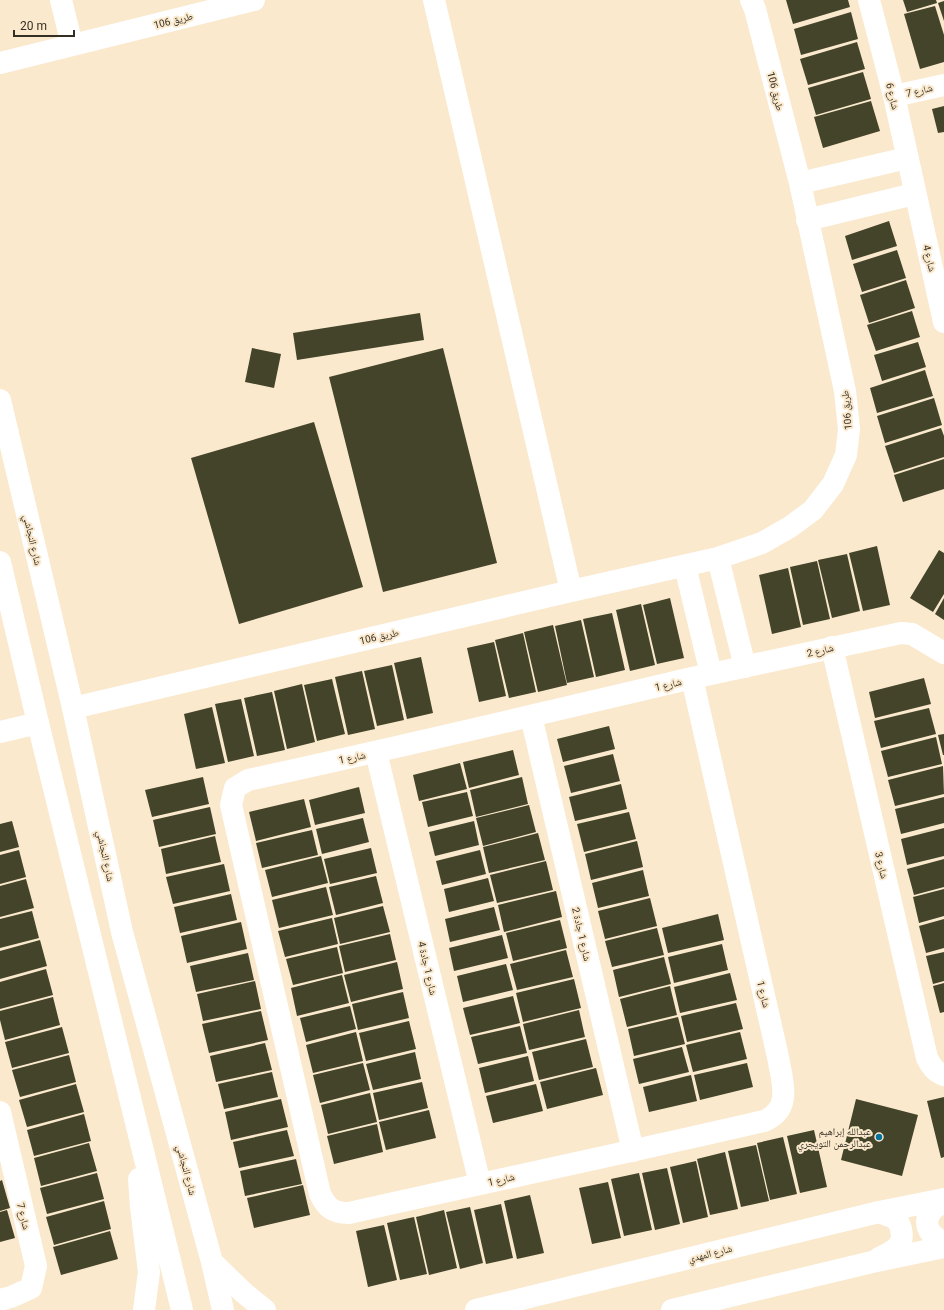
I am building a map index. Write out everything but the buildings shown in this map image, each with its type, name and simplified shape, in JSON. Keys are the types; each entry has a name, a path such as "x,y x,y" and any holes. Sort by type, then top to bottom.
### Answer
{"street":[{"path":"61,0 72,45"},
{"name":"طريق 106","path":"0,63 254,0"},
{"path":"434,0 571,591"},
{"name":"طريق 106","path":"73,708 718,558 762,543 790,527 813,510 833,484 846,455 849,429 845,390 800,183 755,9 751,0"},
{"name":"شارع 6","path":"869,0 894,96 914,194"},
{"name":"شارع 7","path":"894,96 944,85"},
{"path":"800,183 907,158"},
{"path":"807,220 914,194"},
{"name":"شارع 4","path":"914,194 936,244 944,322"},
{"name":"شارع النجاشي","path":"0,400 73,708 122,932 224,1310"},
{"path":"718,558 745,667"},
{"path":"0,562 182,1310"},
{"path":"685,566 701,676"},
{"name":"شارع 2","path":"701,676 901,633 912,634 944,653"},
{"name":"شارع 3","path":"832,647 927,1058 938,1073 944,1075"},
{"name":"شارع 1","path":"701,676 778,1057 784,1097 777,1113 764,1121 349,1213 339,1213 331,1210 324,1202 320,1194 231,805 235,788 248,780 376,752 701,676"},
{"name":"شارع 1 جادة 2","path":"531,716 633,1151"},
{"path":"0,732 38,723"},
{"name":"شارع 1 جادة 4","path":"376,752 480,1184"},
{"name":"شارع 7","path":"0,1112 36,1266 31,1288 0,1300"},
{"path":"134,1116 141,1207 149,1272 144,1310"},
{"name":"شارع المهدي","path":"476,1310 879,1212 944,1199"},
{"path":"944,1203 931,1210 928,1222 929,1230 936,1238 944,1243"},
{"path":"872,1262 894,1251 900,1244 902,1234 900,1225 896,1219 879,1212"},
{"path":"672,1310 872,1262 944,1247"},
{"path":"212,1262 244,1293 265,1310"}],"place":[{"name":"عبدالله إبراهيم عبدالرحمن التويجري","path":"879,1137"}]}
